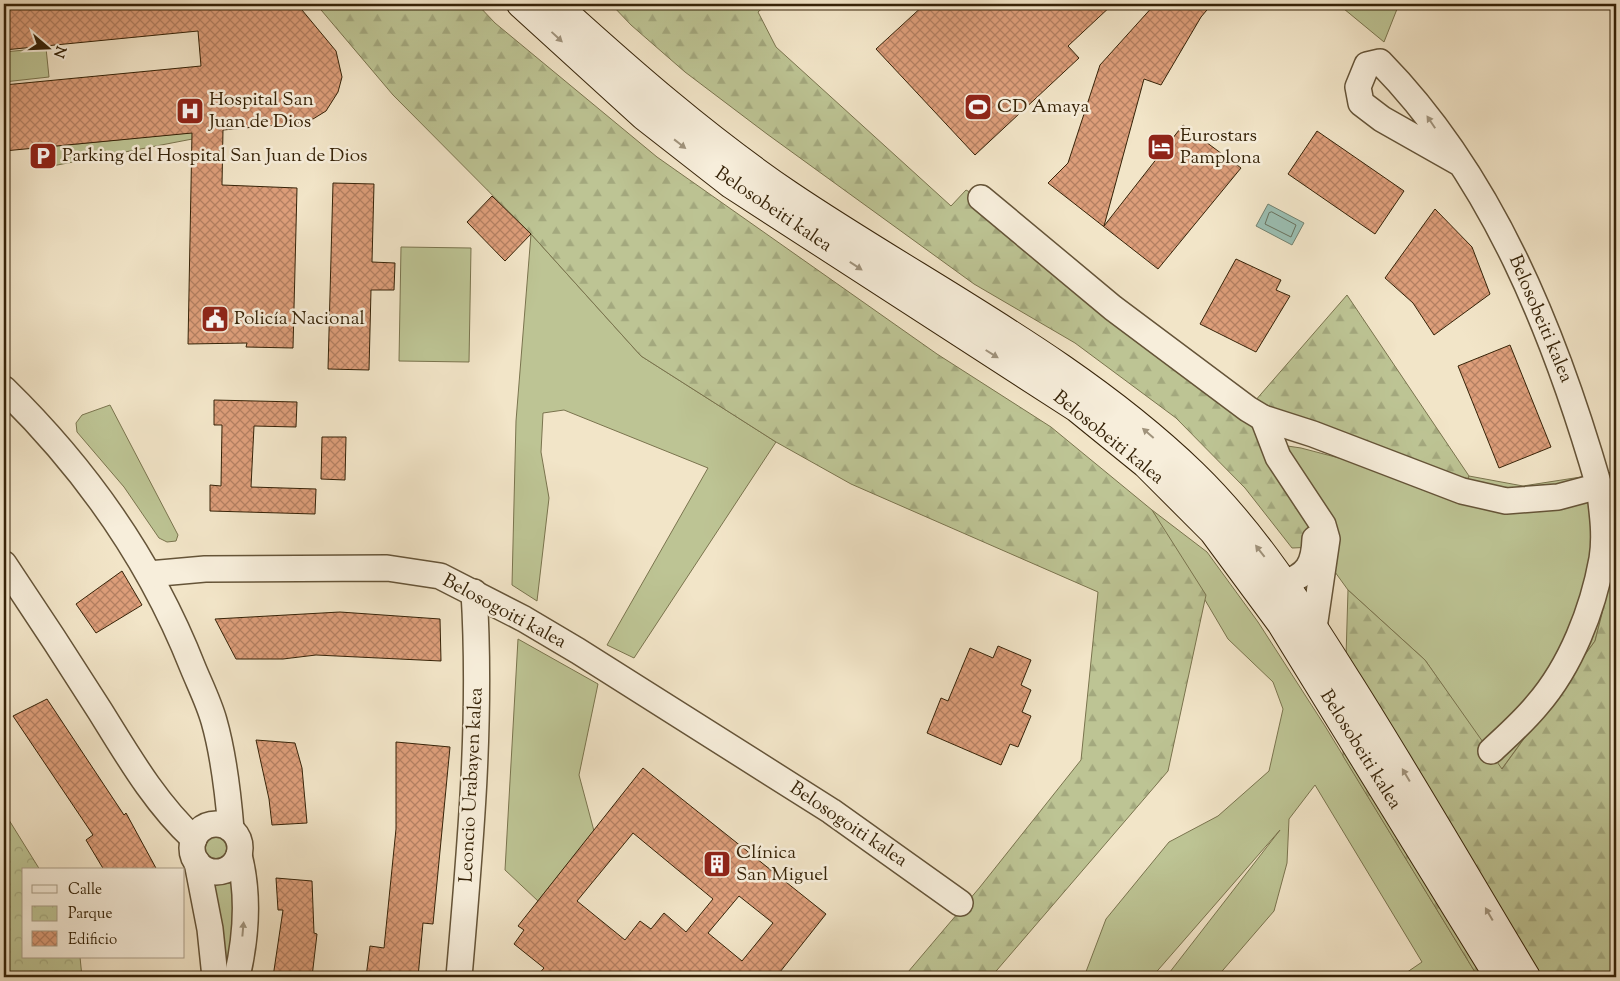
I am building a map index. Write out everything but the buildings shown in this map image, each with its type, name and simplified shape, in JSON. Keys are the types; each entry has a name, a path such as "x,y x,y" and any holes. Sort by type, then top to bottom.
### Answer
{"main road":[{"name":"Belosobeiti kalea","path":"521,4 644,116 731,184 1076,408 1146,464 1213,531 1281,623 1509,971"},
{"name":"Belosobeiti kalea","path":"555,4 642,83 736,158 839,227 1092,388 1128,416 1195,476 1236,521 1284,583 1314,628 1400,764 1509,971"}],"street":[{"name":"Belosobeiti kalea","path":"1458,162 1507,241 1564,374 1599,486 1603,517 1602,558 1592,598 1577,639 1560,674 1538,704 1491,751"},
{"path":"982,198 1113,308 1248,409 1263,418 1313,434 1462,490 1506,502 1558,497 1599,486"},
{"path":"4,388 69,457 112,514 150,574 178,630 214,720 228,790 232,829 240,842 240,855 245,878 244,922 237,977"},
{"path":"1263,418 1264,447 1281,480 1308,519 1316,537 1313,560 1307,570 1300,578 1284,583"},
{"path":"1263,418 1278,456 1323,525 1327,539 1314,628"},
{"path":"4,564 50,632 142,779 196,851 206,869 218,872 231,866 240,855"},
{"name":"Belosogoiti kalea","path":"150,574 205,569 387,568 440,576 474,592 578,652 831,811 960,903"},
{"name":"Leoncio Urabayen kalea","path":"459,977 473,817 478,650 474,592"},
{"path":"215,977 210,929 196,851 200,830 210,824 223,825 232,829"}],"green space":[{"path":"316,4 477,4 495,23 657,157 937,354 1051,427 1152,510 1206,595 1168,771 991,977 911,977 908,972 980,887 1081,760 1098,592 851,484 776,442 641,356 531,234 393,95"},
{"path":"611,4 767,4 758,12 776,47 951,206 966,190 981,198 1248,409 1347,295 1469,476 1462,491 1264,418 1316,537 1317,547 1292,548 1245,488 1176,418 1075,343 974,284 767,134 685,72 631,25"},
{"path":"1338,4 1399,4 1384,42"},
{"path":"46,48 49,77 4,82 4,52"},
{"path":"208,131 208,136 47,167 46,147"},
{"path":"531,234 641,356 776,442 634,658 607,645 708,468 564,410 543,413 541,452 549,498 537,601 512,585 516,421"},
{"path":"401,247 471,248 469,362 399,361"},
{"path":"110,405 178,535 176,541 167,542 159,538 124,487 77,432 76,423 82,415"},
{"path":"1274,444 1301,448 1461,490 1469,476 1523,486 1613,472 1616,491 1616,559 1595,641 1501,770 1425,660 1348,590 1317,547"},
{"path":"1152,510 1207,552 1258,622 1325,726 1478,977 1400,977 1422,962 1315,785 1289,819 1287,863 1274,911 1217,977 1166,977 1280,830 1152,977 1084,977 1106,919 1169,842 1218,816 1269,771 1283,709 1273,682 1228,639"},
{"path":"1616,559 1616,977 1478,977 1343,756 1348,590 1425,660 1502,769 1595,641"},
{"path":"518,639 598,684 579,775 594,831 538,901 505,870"},
{"path":"4,812 39,868 22,868 22,958 80,958 82,977 4,977"},
{"path":"216,835 225,839 229,848 225,857 216,861 207,857 203,848 207,839"},
{"path":"234,883 237,917 229,973 223,976 210,885"}],"water":[{"path":"1268,204 1304,223 1292,245 1256,226"}],"place":[{"name":"CD Amaya","path":"978,107"},
{"name":"Hospital San Juan de Dios","path":"190,111"},
{"name":"Eurostars Pamplona","path":"1161,147"},
{"name":"Parking del Hospital San Juan de Dios","path":"43,156"},
{"name":"Policía Nacional","path":"215,319"},
{"name":"Clínica San Miguel","path":"717,864"}]}
